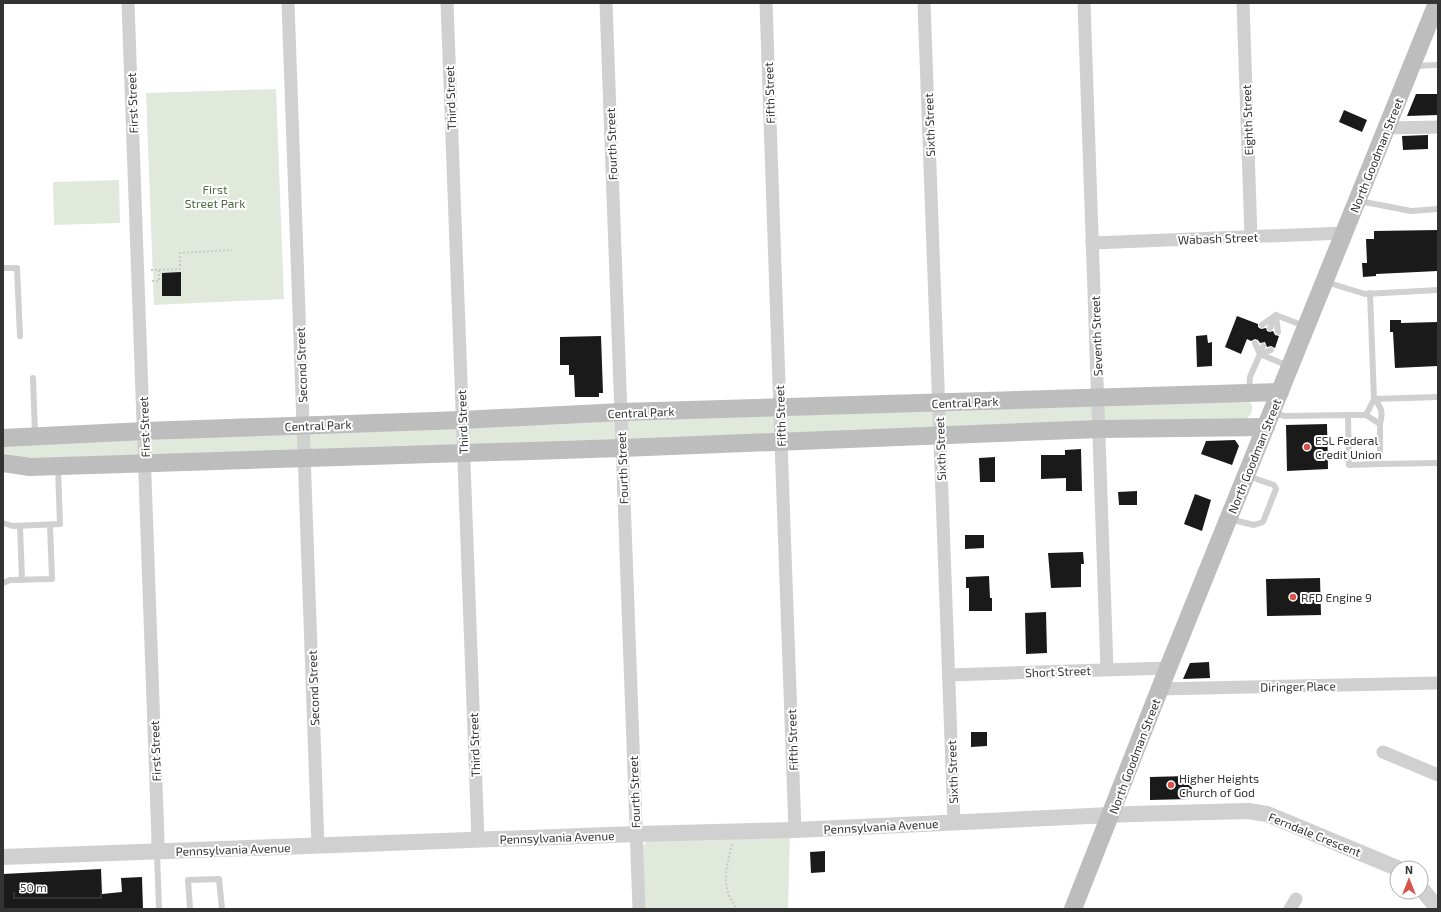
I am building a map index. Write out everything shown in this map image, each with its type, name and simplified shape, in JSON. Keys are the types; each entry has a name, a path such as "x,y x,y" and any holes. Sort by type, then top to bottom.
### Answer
{"main road":[{"name":"North Goodman Street","path":"1073,909 1111,816 1159,689 1437,3"},
{"name":"Central Park","path":"3,438 144,431 462,420 621,412 1280,392"},
{"path":"3,463 30,467 622,448 1099,429 1268,420"}],"street":[{"name":"First Street","path":"128,3 158,840 157,851"},
{"name":"Second Street","path":"288,3 318,846"},
{"name":"Third Street","path":"447,3 478,840"},
{"name":"Fourth Street","path":"606,3 639,909"},
{"name":"Fifth Street","path":"766,3 795,830"},
{"name":"Sixth Street","path":"924,3 954,822"},
{"name":"Seventh Street","path":"1084,3 1107,669"},
{"name":"Eighth Street","path":"1242,3 1250,237"},
{"path":"1387,128 1438,127"},
{"name":"Wabash Street","path":"1092,243 1344,233"},
{"name":"Short Street","path":"949,675 1168,668"},
{"name":"Diringer Place","path":"1159,689 1437,683"},
{"path":"1383,752 1438,775"},
{"name":"Ferndale Crescent","path":"1111,816 1132,814 1258,812 1267,814 1389,865"},
{"name":"Pennsylvania Avenue","path":"3,857 636,834 795,830 1111,816"},
{"path":"1429,898 1438,909"}],"lane":[{"path":"1412,66 1438,65"},
{"path":"1357,200 1411,211 1438,209"},
{"path":"3,268 17,268 20,336"},
{"path":"1324,281 1365,294 1438,290"},
{"path":"1366,414 1374,399 1370,293"},
{"path":"1276,315 1306,326"},
{"path":"1262,325 1276,315"},
{"path":"1270,328 1276,315"},
{"path":"1276,315 1278,332"},
{"path":"1255,343 1260,354 1290,367"},
{"path":"1249,392 1250,377 1263,346"},
{"path":"1260,354 1271,350"},
{"path":"33,378 35,436"},
{"path":"1374,399 1438,397"},
{"path":"1374,399 1381,408 1380,464"},
{"path":"1268,420 1285,416 1366,414 1380,424"},
{"path":"1348,415 1349,465 1438,463"},
{"path":"3,523 13,526 60,524 58,466"},
{"path":"1228,519 1254,524 1263,522 1276,489 1274,486 1246,475"},
{"path":"3,583 10,580 52,579 50,525"},
{"path":"20,526 22,580"},
{"path":"157,851 159,909"},
{"path":"190,909 188,880 219,879 222,909"}],"path":[{"path":"226,250 227,255"},
{"path":"151,270 180,269 180,253 232,250"},
{"path":"152,281 159,281 158,270"},
{"path":"732,843 726,874 726,883 730,899 737,909"}],"green space":[{"name":"First Street Park","path":"276,89 284,299 154,305 146,93"},
{"path":"119,180 120,223 54,225 53,182"},
{"path":"1244,397 1250,402 1252,407 1247,419 39,461 3,453 3,441"},
{"path":"790,835 788,909 645,909 643,846 647,841"}],"building":[{"path":"1416,94 1438,94 1438,115 1407,116"},
{"path":"1344,110 1367,120 1362,132 1339,122"},
{"path":"1428,135 1428,149 1403,150 1402,136"},
{"path":"1438,230 1438,271 1376,274 1376,276 1363,277 1362,263 1367,263 1366,239 1374,239 1374,231"},
{"path":"181,272 181,296 162,296 162,273"},
{"path":"1237,316 1258,324 1258,327 1261,329 1266,328 1267,331 1273,331 1275,335 1279,336 1275,348 1271,346 1267,347 1265,342 1260,343 1255,339 1251,341 1247,339 1241,354 1225,347"},
{"path":"1390,320 1401,320 1401,323 1438,322 1438,366 1395,368 1393,332 1390,332"},
{"path":"1207,335 1208,343 1212,342 1212,366 1197,367 1196,336"},
{"path":"601,336 603,393 599,393 599,397 575,397 574,375 569,375 569,365 560,365 560,337"},
{"name":"ESL Federal Credit Union","path":"1327,424 1328,469 1287,471 1286,425"},
{"path":"1235,440 1239,446 1232,465 1201,454 1206,441"},
{"path":"1081,449 1082,491 1066,491 1066,478 1041,479 1041,455 1065,455 1065,450"},
{"path":"995,457 995,482 980,482 979,458"},
{"path":"1137,491 1137,505 1119,505 1118,492"},
{"path":"1195,494 1211,500 1202,531 1184,524"},
{"path":"965,535 984,535 984,548 965,549"},
{"path":"1083,552 1084,564 1081,564 1081,587 1051,588 1048,553"},
{"path":"989,576 992,611 969,611 969,588 966,588 966,577"},
{"name":"RFD Engine 9","path":"1320,578 1321,615 1267,616 1266,579"},
{"path":"1046,612 1047,653 1026,654 1025,613"},
{"path":"1209,662 1210,678 1183,679 1190,663"},
{"path":"971,732 987,732 987,746 971,747"},
{"name":"Higher Heights Church of God","path":"1188,776 1188,780 1191,780 1192,791 1189,791 1189,799 1150,800 1150,777"},
{"path":"825,851 825,872 811,873 810,852"},
{"path":"101,869 102,894 122,892 121,878 142,877 143,909 3,909 3,874"}],"place":[{"name":"ESL Federal Credit Union","path":"1307,447"},
{"name":"RFD Engine 9","path":"1293,597"},
{"name":"Higher Heights Church of God","path":"1171,785"}]}
